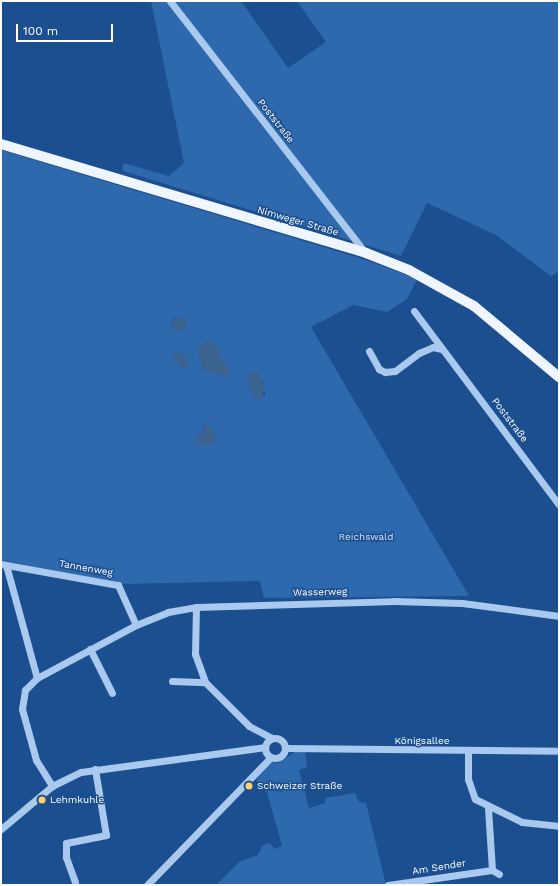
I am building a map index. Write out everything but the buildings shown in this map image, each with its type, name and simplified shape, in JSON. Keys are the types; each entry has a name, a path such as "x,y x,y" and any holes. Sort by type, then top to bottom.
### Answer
{"main road":[{"name":"Nimweger Straße","path":"1,144 366,253 416,274 474,306 559,377"}],"street":[{"name":"Poststraße","path":"170,1 366,253"},
{"name":"Poststraße","path":"414,311 559,505"},
{"path":"369,351 379,369 385,372 395,371 419,353 433,347 442,349"},
{"path":"4,564 37,678 25,690 22,709 36,760 52,786"},
{"name":"Tannenweg","path":"4,564 118,585 136,625"},
{"name":"Wasserweg","path":"37,678 136,625 168,612 196,607 394,600 462,603 559,616"},
{"path":"196,607 195,654 205,682 249,726 272,738 280,739 286,748 279,758 271,757"},
{"path":"90,649 112,693"},
{"path":"172,681 205,682"},
{"path":"1,829 52,786 95,769 265,747 272,738"},
{"path":"265,747 271,757"},
{"name":"Königsallee","path":"286,748 559,751"},
{"path":"468,751 471,790 475,799 488,808 522,822 559,826"},
{"path":"147,885 271,757"},
{"path":"75,882 66,856 66,843 106,835 95,769"},
{"name":"Am Sender","path":"388,885 496,872 488,808"}],"green space":[{"path":"151,1 241,1 288,68 326,42 297,1 559,1 559,272 551,276 496,235 427,203 401,256 123,171 123,163 169,176 184,163"},
{"name":"Reichswald","path":"1,150 363,259 417,279 407,299 387,312 353,305 311,327 469,596 264,598 260,581 124,584 1,560","holes":["174,317 185,320 186,328 183,330 171,324","203,361 231,374 214,374 202,368","247,379 263,381 265,396 254,398","205,424 216,439 197,441"]},
{"path":"295,752 305,752 307,767 299,770 309,808 325,803 325,798 355,793 359,802 366,803 386,885 216,885 239,862 258,855 262,846 270,843 274,849 282,846 267,792 256,780 270,762 278,763"}],"shaded area":[{"path":"179,317 184,319 186,324 184,329 179,331 174,329 172,324 174,319"},
{"path":"209,340 216,346 231,375 214,374 202,368 198,348"},
{"path":"171,353 185,354 189,370 180,367"},
{"path":"253,370 260,375 265,389 261,400 254,398 247,379"},
{"path":"205,424 212,428 216,439 214,444 199,446 197,441"}],"place":[{"name":"Schweizer Straße","path":"249,786"},
{"name":"Lehmkuhle","path":"42,800"}]}
